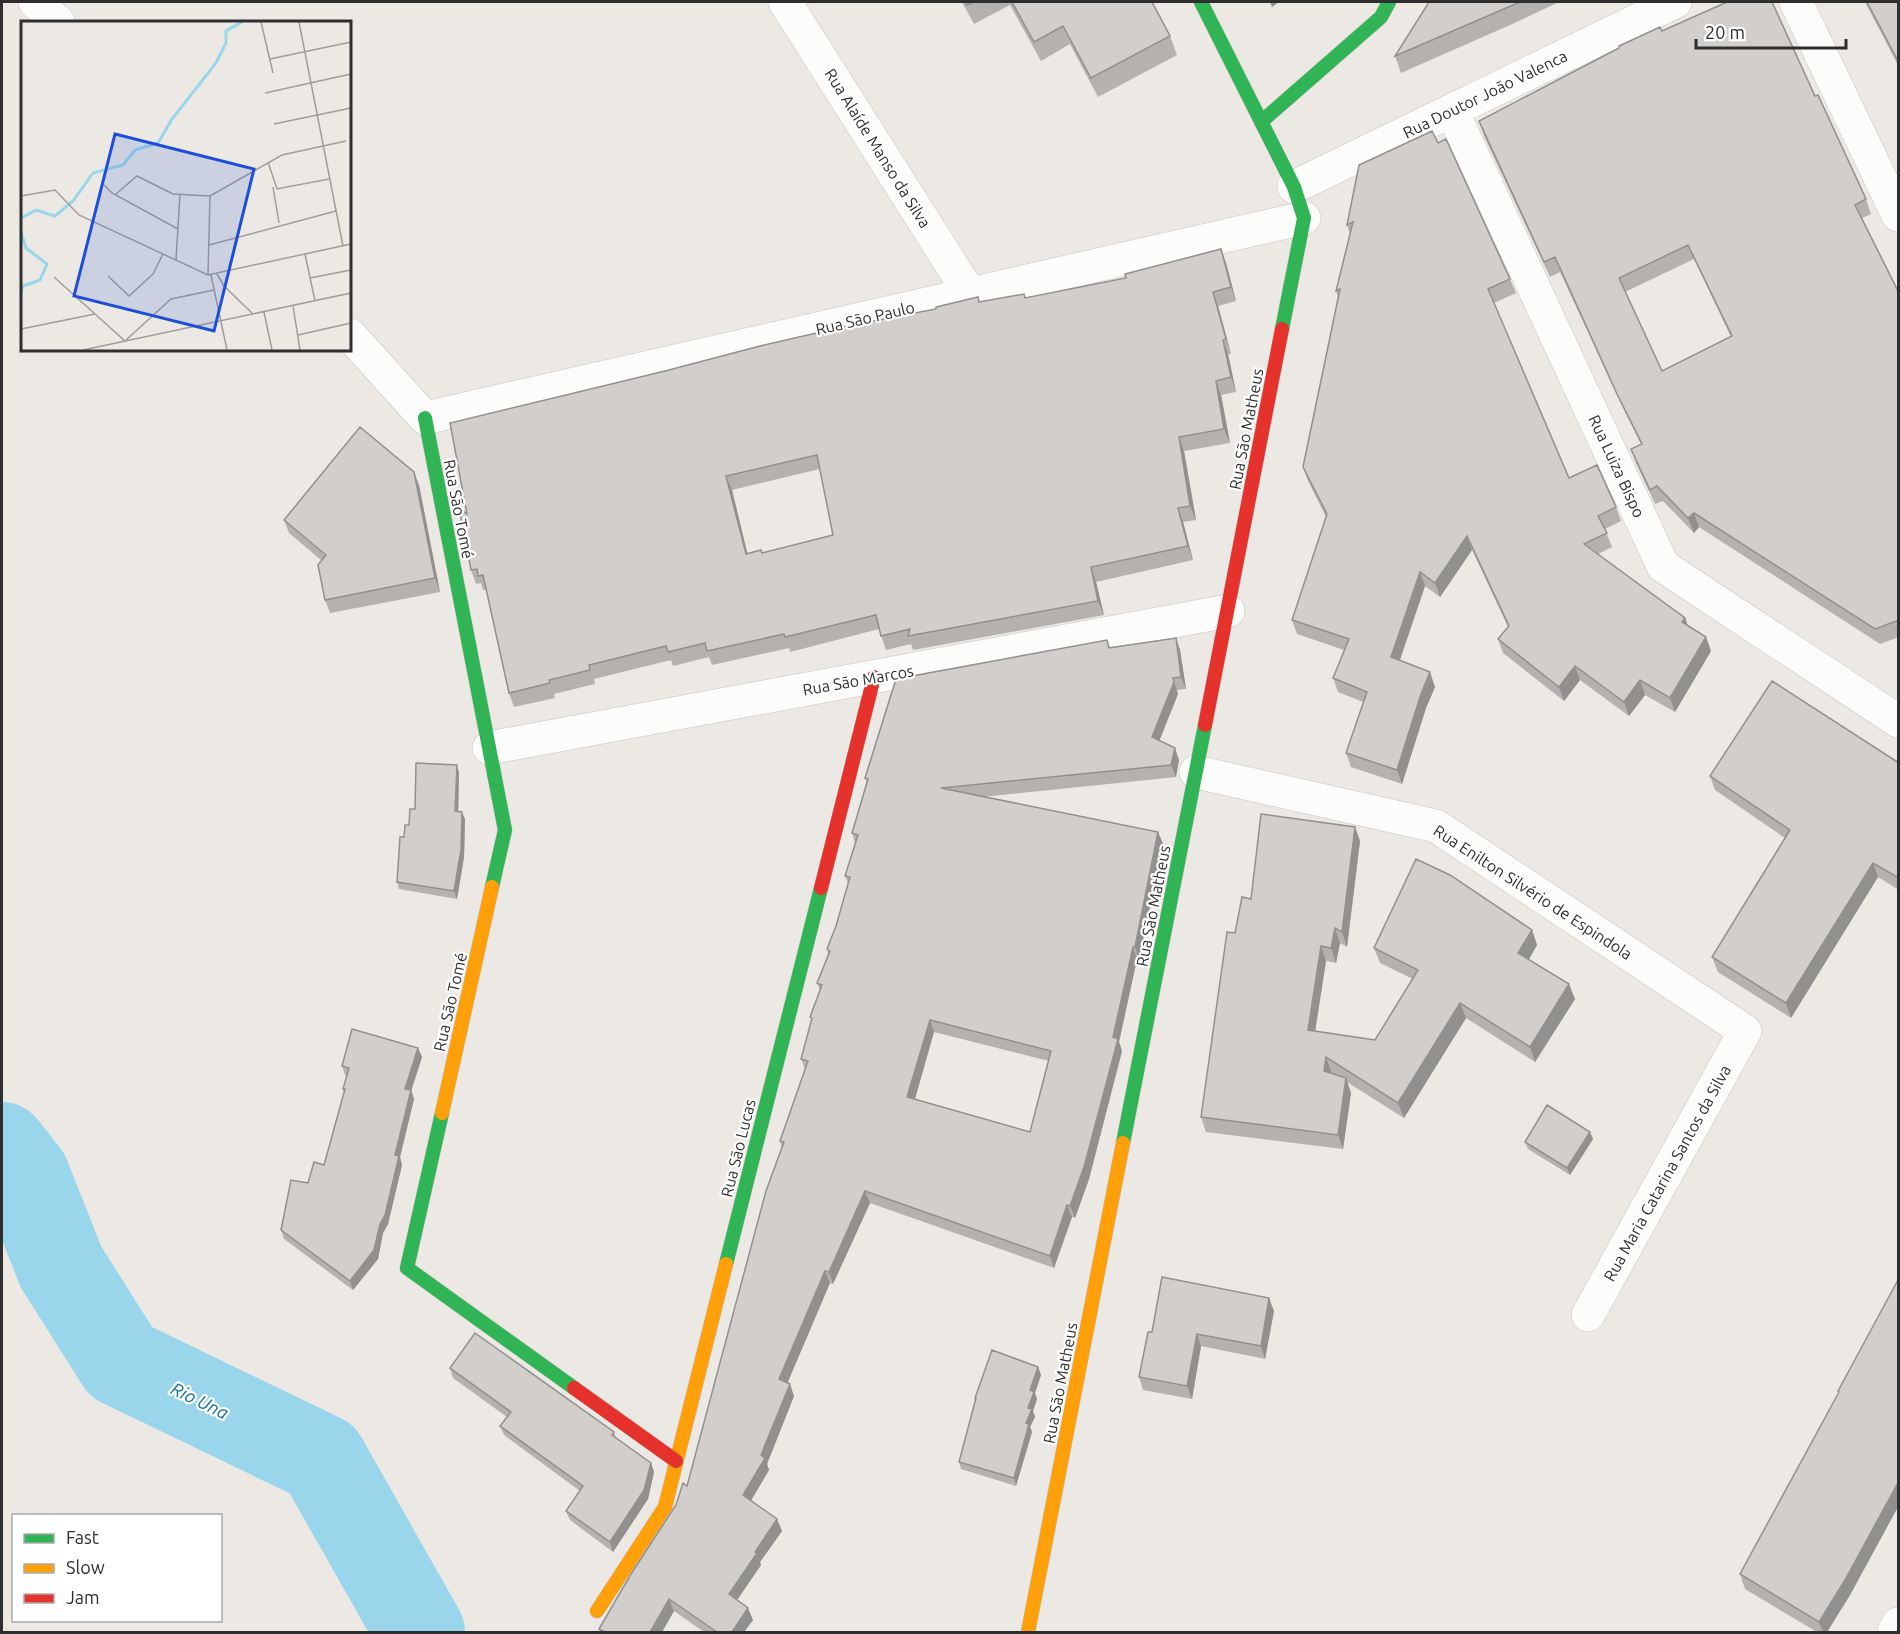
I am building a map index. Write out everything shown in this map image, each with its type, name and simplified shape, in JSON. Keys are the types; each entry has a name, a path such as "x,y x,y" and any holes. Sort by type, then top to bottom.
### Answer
{"street":[{"path":"35,2 57,21"},
{"name":"Rua Alaíde Manso da Silva","path":"785,2 970,294"},
{"name":"Rua São Matheus","path":"1028,1632 1304,218 1294,187 1201,2"},
{"path":"1262,122 1380,17 1389,2"},
{"name":"Rua Doutor João Valenca","path":"1294,187 1676,2"},
{"path":"1796,2 1899,215"},
{"name":"Rua Luiza Bispo","path":"1452,111 1663,566 1899,721"},
{"name":"Rua São Paulo","path":"425,418 1304,218"},
{"path":"351,336 425,418"},
{"name":"Rua São Tomé","path":"425,418 505,830 407,1268 676,1461"},
{"name":"Rua São Marcos","path":"489,748 1228,611"},
{"name":"Rua São Lucas","path":"597,1611 665,1507 874,677"},
{"name":"Rua Enilton Silvério de Espindola","path":"1196,772 1436,826 1745,1031"},
{"name":"Rua Maria Catarina Santos da Silva","path":"1588,1315 1745,1031"},
{"path":"1894,1632 1899,1624"}],"building":[{"path":"1012,2 1152,2 1170,36 1091,78 1063,26 1034,42"},
{"path":"1429,2 1520,2 1395,56"},
{"path":"1727,2 1772,2 1866,199 1855,205 1899,293 1899,620 1875,629 1694,513 1688,518 1657,486 1650,490 1631,449 1642,444 1555,257 1544,262 1479,121 1619,46 1660,27 1662,31","holes":["1688,245 1732,336 1662,371 1619,278"]},
{"path":"1867,2 1899,2 1899,63"},
{"path":"1432,131 1438,143 1446,139 1510,279 1488,289 1569,478 1597,465 1616,507 1598,516 1607,533 1584,544 1685,618 1682,622 1706,637 1670,698 1640,680 1624,702 1575,666 1559,687 1498,639 1509,626 1467,536 1435,583 1420,572 1391,657 1430,672 1397,770 1346,753 1367,692 1333,678 1349,639 1292,620 1327,514 1303,467 1340,289 1336,291 1353,222 1347,225 1359,165"},
{"path":"1221,249 1231,287 1213,292 1226,339 1223,340 1231,377 1216,381 1224,429 1179,437 1190,506 1178,508 1188,546 1091,567 1098,601 908,636 910,629 881,636 876,615 785,637 784,634 707,651 705,643 668,652 666,646 589,665 590,670 509,693 483,575 478,576 477,569 471,570 459,508 467,514 450,423 760,346 936,309 936,307 978,297 979,302 1024,294 1025,298 1126,278 1125,274","holes":["817,455 833,535 762,553 761,550 746,554 726,476"]},
{"path":"360,427 414,472 435,578 325,600 318,565 326,555 284,520"},
{"path":"1176,638 1181,677 1173,678 1174,682 1152,737 1175,748 1171,765 941,788 1158,832 1135,947 1133,947 1113,1037 1118,1039 1084,1167 1070,1206 1067,1205 1050,1256 865,1191 829,1272 825,1271 779,1379 790,1384 761,1455 765,1458 743,1495 777,1519 729,1594 748,1608 732,1632 717,1632 669,1599 650,1632 605,1632 599,1629 631,1574 676,1505 683,1483 687,1486 766,1191 784,1142 780,1141 808,1061 801,1059 812,1018 810,1017 822,985 817,983 830,951 827,949 850,877 845,876 858,835 852,833 868,779 865,778 896,679 1107,640 1109,648","holes":["930,1020 1051,1051 1030,1132 907,1097"]},
{"path":"1772,681 1899,763 1899,878 1873,863 1786,1003 1712,957 1790,830 1710,776"},
{"path":"416,763 457,765 455,811 462,812 461,850 454,891 397,882 400,837 404,837 405,825 409,825 410,809 415,809"},
{"path":"1261,814 1355,827 1342,932 1335,928 1331,948 1321,946 1308,1030 1375,1040 1418,970 1374,948 1416,859 1450,875 1532,930 1518,953 1569,984 1530,1047 1460,1003 1398,1103 1326,1057 1324,1071 1346,1078 1338,1135 1201,1117 1227,932 1235,933 1242,897 1251,899"},
{"path":"352,1029 418,1048 405,1089 411,1090 395,1155 399,1156 385,1215 380,1224 374,1250 350,1281 281,1230 291,1180 308,1183 314,1162 324,1165 345,1089 343,1089 349,1068 342,1066"},
{"path":"1547,1105 1590,1132 1567,1168 1525,1142"},
{"path":"1162,1277 1269,1298 1261,1346 1197,1334 1187,1386 1139,1377 1148,1332 1152,1332"},
{"path":"1899,1278 1899,1481 1845,1580 1819,1622 1740,1574"},
{"path":"475,1333 614,1432 612,1435 651,1463 644,1490 610,1542 566,1511 583,1486 500,1426 511,1412 450,1368"},
{"path":"992,1350 1038,1367 1030,1390 1034,1392 1028,1408 1032,1409 1026,1423 1029,1424 1014,1478 959,1462 975,1398"}],"waterway":[{"name":"Rio Una","path":"2,1147 25,1176 61,1267 121,1362 322,1459 420,1632"}],"traffic: fast":[{"path":"1201,2 1294,187 1304,218 1282,329"},
{"path":"1261,122 1381,17 1389,2"},
{"path":"425,418 505,830 492,887"},
{"path":"1123,1143 1205,725"},
{"path":"726,1264 821,888"},
{"path":"442,1113 407,1268 574,1388"}],"traffic: slow":[{"path":"442,1113 492,887"},
{"path":"1028,1632 1123,1143"},
{"path":"597,1611 665,1507 726,1264"}],"traffic: jam":[{"path":"1205,725 1282,329"},
{"path":"821,888 874,677"},
{"path":"574,1388 676,1461"}]}
